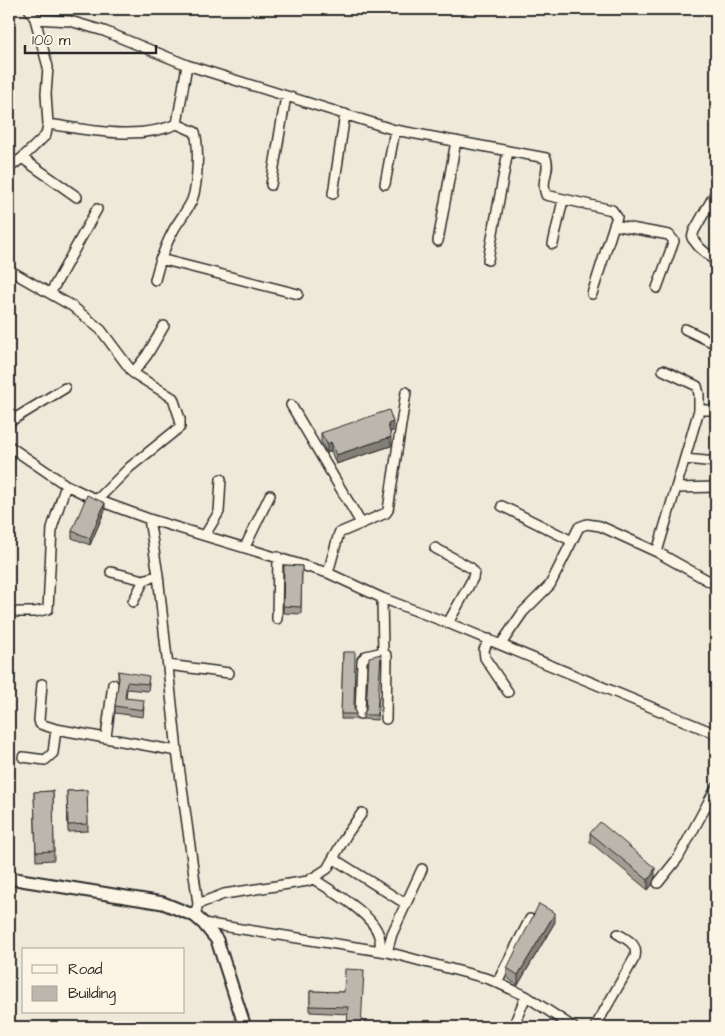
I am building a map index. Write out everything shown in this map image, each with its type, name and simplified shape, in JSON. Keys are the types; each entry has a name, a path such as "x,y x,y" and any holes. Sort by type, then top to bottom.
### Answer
{"main road":[{"path":"9,878 163,903 199,920 217,940 246,1027"}],"street":[{"path":"9,168 46,134 48,124 46,94 48,67 35,19 29,9"},
{"path":"35,19 70,21 104,31 187,65 395,130 546,158 548,164 543,185 546,195 612,210 617,217 592,294"},
{"path":"177,124 187,65"},
{"path":"271,185 286,96"},
{"path":"333,194 345,114"},
{"path":"48,124 123,133 162,131 177,124 195,132 197,140 196,180 192,200 172,233 160,259 155,280"},
{"path":"385,184 395,130"},
{"path":"438,241 456,141"},
{"path":"488,260 508,151"},
{"path":"22,158 77,197"},
{"path":"716,192 692,238 698,247 716,262"},
{"path":"553,244 563,200"},
{"path":"51,292 97,209"},
{"path":"614,225 668,236 674,241 657,288"},
{"path":"160,259 298,294"},
{"path":"9,270 51,292 72,306 101,330 133,372 173,398 180,419 180,428 130,467 97,500"},
{"path":"133,372 147,355 164,326"},
{"path":"684,329 716,344"},
{"path":"657,552 699,410 700,394 697,386 663,370"},
{"path":"9,422 66,388"},
{"path":"328,573 339,533 386,513 388,510 406,392"},
{"path":"291,405 361,523"},
{"path":"699,410 716,410"},
{"path":"9,446 66,485 97,500 149,519 328,573 382,598 448,622 716,734"},
{"path":"685,459 716,462"},
{"path":"205,536 220,512 221,479"},
{"path":"18,612 35,612 48,609 52,528 66,485"},
{"path":"677,488 716,487"},
{"path":"245,547 270,495"},
{"path":"502,506 572,541"},
{"path":"149,519 158,575 177,751 199,920 383,952 489,979 526,996 573,1027"},
{"path":"501,644 523,612 550,585 580,527 586,524 600,526 657,552 716,586"},
{"path":"435,548 474,572 448,622"},
{"path":"277,619 278,557"},
{"path":"112,572 144,580 158,575"},
{"path":"133,602 144,580"},
{"path":"382,598 383,652 386,656 386,719"},
{"path":"489,639 484,650 485,658 508,692"},
{"path":"360,714 362,660 366,656 383,652"},
{"path":"168,665 229,673"},
{"path":"42,684 39,722 56,729 177,751"},
{"path":"106,737 113,684"},
{"path":"23,757 45,760 53,754 56,729"},
{"path":"658,882 678,858 716,788"},
{"path":"198,904 224,894 308,881 327,869 347,834 362,814"},
{"path":"334,859 406,904"},
{"path":"383,952 422,869"},
{"path":"312,878 371,921 379,935 383,952"},
{"path":"497,983 530,919"},
{"path":"595,1027 636,957 637,950 633,944 618,934"},
{"path":"514,1027 526,996"}],"building":[{"path":"389,410 393,422 388,424 391,437 336,455 331,442 327,444 321,433"},
{"path":"87,495 105,503 90,538 72,531"},
{"path":"284,565 302,566 301,607 283,606"},
{"path":"343,652 355,652 354,709 356,714 341,714"},
{"path":"381,654 377,715 363,715 366,710 369,657"},
{"path":"118,671 149,676 148,684 127,682 125,698 144,700 143,710 115,706 119,678"},
{"path":"87,790 88,824 68,825 67,791"},
{"path":"53,791 54,851 36,852 34,792"},
{"path":"600,822 655,868 648,880 590,833"},
{"path":"539,904 555,913 518,975 507,968"},
{"path":"345,969 364,970 361,1027 347,1027 348,1007 310,1006 310,991 344,992"}]}
